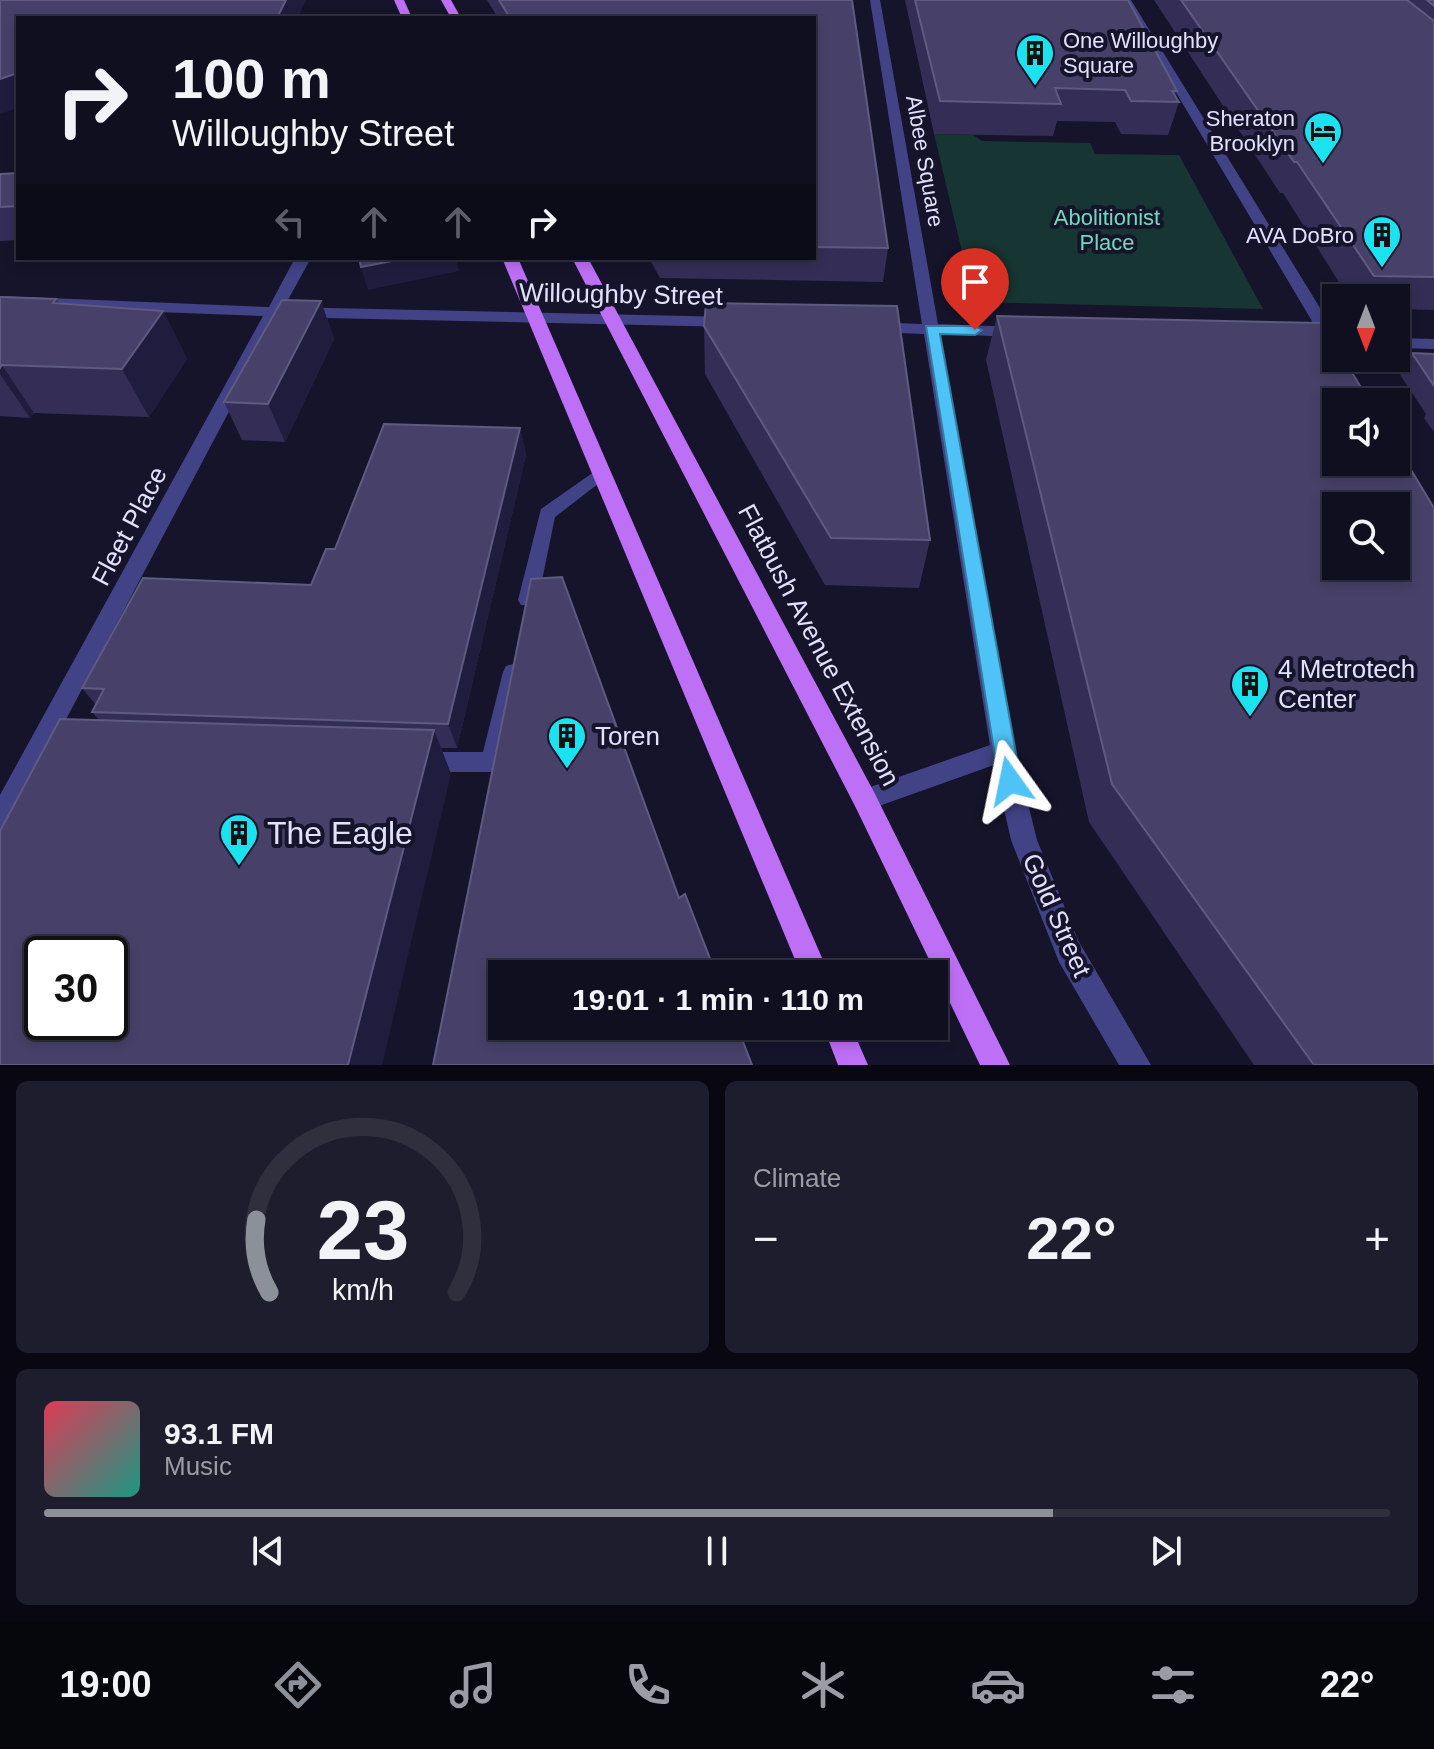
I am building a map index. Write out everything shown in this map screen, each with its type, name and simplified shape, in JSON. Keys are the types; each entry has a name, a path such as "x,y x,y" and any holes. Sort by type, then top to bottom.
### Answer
{"main road":[{"path":"511,260 809,960"},
{"name":"Flatbush Avenue Extension","path":"581,260 865,800 995,1065"},
{"path":"843,1040 853,1065"}],"street":[{"name":"Albee Square","path":"875,0 932,329"},
{"path":"1126,0 1322,323"},
{"name":"Fleet Place","path":"0,819 302,260"},
{"name":"Willoughby Street","path":"0,301 274,312 753,323"},
{"path":"848,326 1036,332"},
{"name":"Gold Street","path":"932,329 1003,751 1024,840 1069,952 1136,1065"},
{"path":"1308,341 1322,343"},
{"path":"1410,343 1434,344"},
{"path":"865,800 1003,751"}],"lane":[{"path":"524,619 547,514 601,473"},
{"path":"406,761 491,762 517,650"},
{"path":"39,748 66,749"}],"green space":[{"name":"Abolitionist Place","path":"934,134 973,135 982,141 1090,143 1095,154 1179,155 1263,309 974,302"}],"building":[{"path":"0,0 286,0 278,16 16,16 16,74 0,79"},
{"path":"499,0 852,0 888,248 816,247 816,16 509,16"},
{"path":"915,0 1128,0 1177,91 1172,91 1179,102 1131,101 1125,90 1055,88 1061,104 940,101"},
{"path":"1181,0 1407,0 1434,21 1434,277 1374,276"},
{"path":"16,173 16,206 0,207 0,174"},
{"path":"359,260 397,260 361,267"},
{"path":"0,297 56,299 53,303 163,311 122,369 2,365 0,368"},
{"path":"282,300 321,301 268,404 224,402"},
{"path":"706,303 897,306 930,540 831,538 704,326"},
{"name":"4 Metrotech Center","path":"997,316 1322,323 1322,372 1352,372 1361,388 1322,388 1322,476 1410,476 1410,468 1434,508 1434,1065 1314,1065 1112,784"},
{"path":"1412,353 1434,354 1434,386"},
{"path":"384,424 520,428 448,724 92,712 104,689 82,688 143,578 311,585 326,549 335,549"},
{"name":"Toren","path":"562,577 679,898 685,894 711,960 488,960 488,1040 742,1040 752,1065 433,1065 531,579"},
{"name":"The Eagle","path":"60,719 434,730 348,1065 0,1065 0,831"}],"place":[{"name":"One Willoughby Square","path":"1035,87"},
{"name":"Sheraton Brooklyn","path":"1323,165"},
{"name":"AVA DoBro","path":"1382,269"},
{"name":"4 Metrotech Center","path":"1250,718"},
{"name":"Toren","path":"567,770"},
{"name":"The Eagle","path":"239,867"}],"route":[{"path":"975,330 932,329 1010,781"}]}
